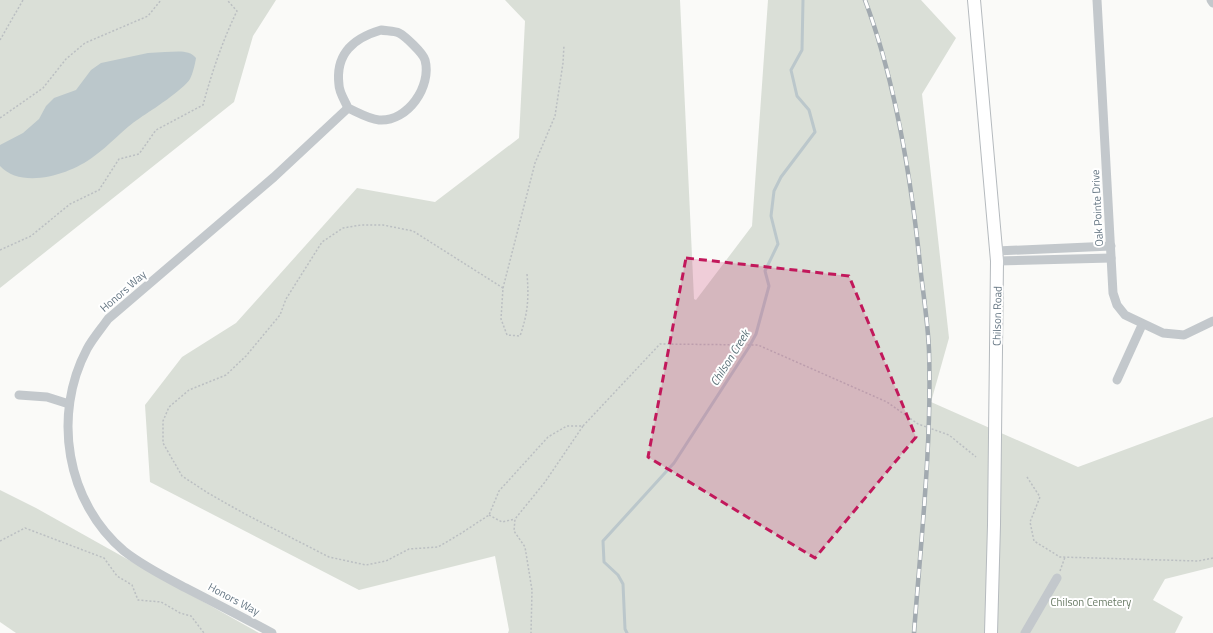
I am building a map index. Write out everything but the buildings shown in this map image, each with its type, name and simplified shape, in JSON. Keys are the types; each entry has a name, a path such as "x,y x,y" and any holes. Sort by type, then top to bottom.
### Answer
{"main road":[{"name":"Chilson Road","path":"974,0 997,256 994,525 991,633"}],"street":[{"name":"Oak Pointe Drive","path":"1097,0 1113,293 1117,305 1125,315 1142,325 1163,333 1184,336 1213,321"},
{"path":"381,30 399,33 412,44 425,59 426,75 421,92 412,107 395,117 380,120 348,108 338,86 340,63 349,46 365,35 381,30"},
{"name":"Honors Way","path":"272,633 147,567 124,550 104,531 79,488 71,462 67,441 69,404 76,378 87,349 108,319 274,177 348,108"},
{"path":"997,256 1111,246"},
{"path":"997,256 1111,258"},
{"path":"1117,380 1142,325"},
{"path":"20,395 47,397 69,404"},
{"path":"1025,633 1058,578"}],"path":[{"path":"0,40 23,0"},
{"path":"0,118 44,88 66,59 85,43 148,16 161,0"},
{"path":"0,250 31,236 70,204 99,190 119,159 139,154 156,130 203,106 222,41 237,11 227,0"},
{"path":"526,274 528,295 527,316 520,336 507,335 501,319 503,288 535,163 555,116 563,64 564,45"},
{"path":"503,288 413,231 383,225 361,225 343,228 322,242 286,299 280,315 246,356 226,375 189,390 170,407 164,421 163,443 182,476 245,514 329,557 366,565 386,561 409,549 438,547 489,515 498,491 548,437 567,426 583,426"},
{"path":"532,633 532,590 525,547 514,531 515,519 545,482 583,426 660,344 758,345 887,402 918,424 949,435 976,457"},
{"path":"1027,477 1040,498 1030,522 1034,541 1060,557 1198,561 1213,558"},
{"path":"489,515 502,522 515,519"},
{"path":"0,541 25,528 104,558 117,576 132,585 138,600 161,602 180,613 191,616 204,633"},
{"path":"1058,578 1065,557"}],"highlighted area":[{"path":"686,258 849,276 916,437 815,558 648,457"}],"green space":[{"path":"0,0 276,0 253,36 234,102 0,288"},
{"name":"Chilson Cemetery","path":"505,0 680,0 694,299 696,300 752,226 768,0 921,0 956,38 922,94 949,338 931,402 1078,467 1213,417 1213,567 1165,579 1153,600 1183,617 1175,633 508,633 509,630 495,556 359,590 150,482 145,405 182,357 236,323 357,188 435,202 519,138 525,21"},
{"path":"0,490 36,508 259,633 16,633 0,622"}],"shaded area":[{"path":"148,53 190,53 196,58 190,79 186,84 134,122 84,163 60,174 33,178 21,177 9,173 0,166 0,145 23,133 39,119 46,106 54,98 76,90 91,70 101,63"}],"waterway":[{"name":"Chilson Creek","path":"627,633 625,629 623,584 618,575 604,562 603,541 674,463 756,334 769,286 765,271 778,244 771,216 774,191 781,177 815,132 809,110 797,96 791,70 802,50 803,0"}],"railway":[{"path":"865,0 886,66 902,135 913,205 926,312 930,385 929,421 923,527 914,633"}]}
